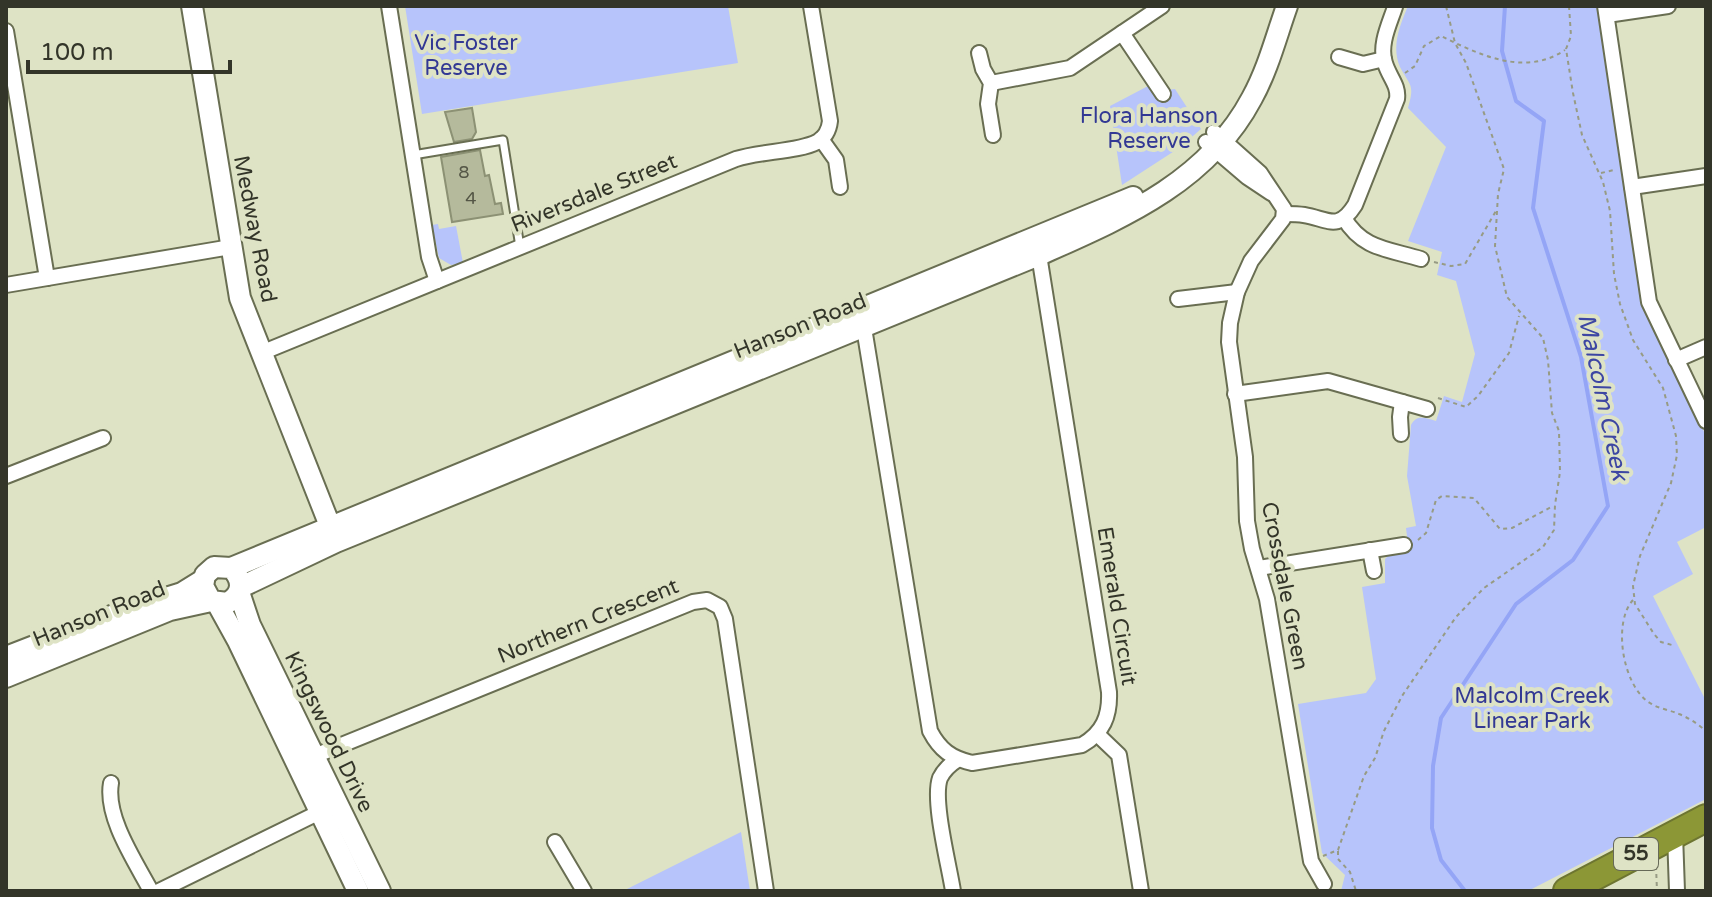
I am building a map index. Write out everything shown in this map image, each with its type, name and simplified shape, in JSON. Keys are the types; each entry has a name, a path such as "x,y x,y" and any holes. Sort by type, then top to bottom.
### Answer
{"highway":[{"name":"55","path":"1567,891 1706,818"}],"street":[{"name":"Medway Road","path":"192,6 240,298 333,534"},
{"path":"389,6 429,257 437,281"},
{"path":"811,6 830,121 821,139 836,160 840,187"},
{"path":"991,83 1070,68 1162,6"},
{"name":"Hanson Road","path":"1215,141 1242,90 1278,6"},
{"name":"Hanson Road","path":"231,568 333,534 1153,200 1193,172 1253,97 1287,6"},
{"path":"1668,6 1606,11 1649,302 1706,421"},
{"path":"1215,141 1260,173 1278,197 1285,214 1304,215 1328,223 1344,218 1355,205 1397,99 1394,81 1384,59 1386,35 1395,7"},
{"path":"6,31 47,278"},
{"path":"1122,33 1163,94"},
{"path":"979,53 991,83 988,104 993,135"},
{"path":"1339,57 1363,64 1384,59"},
{"name":"Riversdale Street","path":"261,353 736,159 808,145 821,139"},
{"path":"1632,187 1706,176"},
{"name":"Crossdale Green","path":"1285,214 1280,226 1251,261 1237,292 1229,342 1246,465 1247,521 1267,599 1307,843 1311,861 1324,884"},
{"path":"1344,218 1353,233 1363,241 1421,259"},
{"name":"Emerald Circuit","path":"1037,246 1109,692 1108,715 1097,734"},
{"path":"6,285 231,247"},
{"path":"1178,299 1237,292"},
{"path":"860,318 930,731 939,748 957,760 972,763 1076,747 1097,734 1114,749 1121,762 1141,891"},
{"path":"1676,360 1706,347"},
{"path":"1235,394 1328,381 1427,409"},
{"path":"1401,434 1402,402"},
{"path":"6,476 103,438"},
{"name":"Hanson Road","path":"240,590 333,534"},
{"path":"1259,568 1404,545"},
{"path":"1370,550 1374,571"},
{"path":"214,567 231,568 238,576 240,590 227,603 214,602 204,592 203,580 214,567"},
{"name":"Hanson Road","path":"7,664 127,610 182,593 203,580"},
{"name":"Kingswood Drive","path":"240,590 258,664"},
{"name":"Northern Crescent","path":"305,760 678,608 707,600 720,607 725,619 766,891"},
{"name":"Hanson Road","path":"7,664 170,610 214,602"},
{"name":"Kingswood Drive","path":"214,602 258,664 328,808 358,891"},
{"path":"953,891 937,795 940,779 947,767 957,760"},
{"path":"111,783 111,811 151,891"},
{"path":"159,891 328,808"},
{"name":"Kingswood Drive","path":"328,808 380,891"},
{"path":"1675,834 1677,891"},
{"path":"555,842 584,891"}],"lane":[{"path":"413,155 503,140 520,247"}],"path":[{"path":"1356,891 1350,872 1338,859 1338,850 1364,776 1375,758 1384,731 1402,696 1456,617 1484,588 1543,547 1554,530 1560,472 1559,431 1552,413 1543,338 1507,297 1495,246 1504,169 1466,63 1455,43 1446,6"},
{"path":"1569,6 1571,36 1566,49 1582,135 1603,182 1610,211 1614,274 1624,320 1663,388 1677,446 1671,483 1636,566 1634,599 1626,610 1622,638 1625,659 1633,686 1650,703 1688,718 1706,731"},
{"path":"1394,81 1415,66 1424,46 1441,36 1511,63 1537,60 1566,49"},
{"path":"1421,259 1451,266 1465,264 1497,209"},
{"path":"1427,409 1431,396 1466,407 1478,396 1509,353 1520,313"},
{"path":"1404,545 1426,533 1433,504 1442,496 1474,498 1500,529 1512,528 1555,505"},
{"path":"1634,599 1658,640 1672,645"}],"green space":[{"name":"Vic Foster Reserve","path":"405,6 728,6 738,63 422,114"},
{"name":"Malcolm Creek Linear Park","path":"1408,6 1599,6 1642,299 1706,436 1706,527 1677,542 1693,574 1653,596 1706,701 1706,799 1528,891 1341,891 1345,875 1322,853 1298,704 1366,693 1376,679 1362,587 1385,583 1385,559 1389,555 1409,552 1406,528 1416,526 1407,476 1411,425 1419,418 1436,421 1444,396 1462,402 1475,354 1456,281 1437,275 1442,252 1408,241 1446,147 1408,108 1411,89 1397,59 1396,43"},
{"name":"Flora Hanson Reserve","path":"1150,85 1175,89 1201,129 1179,148 1122,185 1110,106"},
{"path":"438,224 439,229 456,226 463,263 451,265 439,258 432,225"},
{"path":"741,832 750,891 623,891"}],"building":[{"path":"472,108 476,132 472,139 454,142 445,112"},
{"path":"480,150 495,204 501,203 503,214 452,222 441,157"}],"waterway":[{"name":"Malcolm Creek","path":"1465,891 1441,860 1432,828 1433,766 1441,718 1516,604 1573,560 1608,506 1581,357 1533,208 1544,121 1516,101 1502,51 1505,6"}]}
